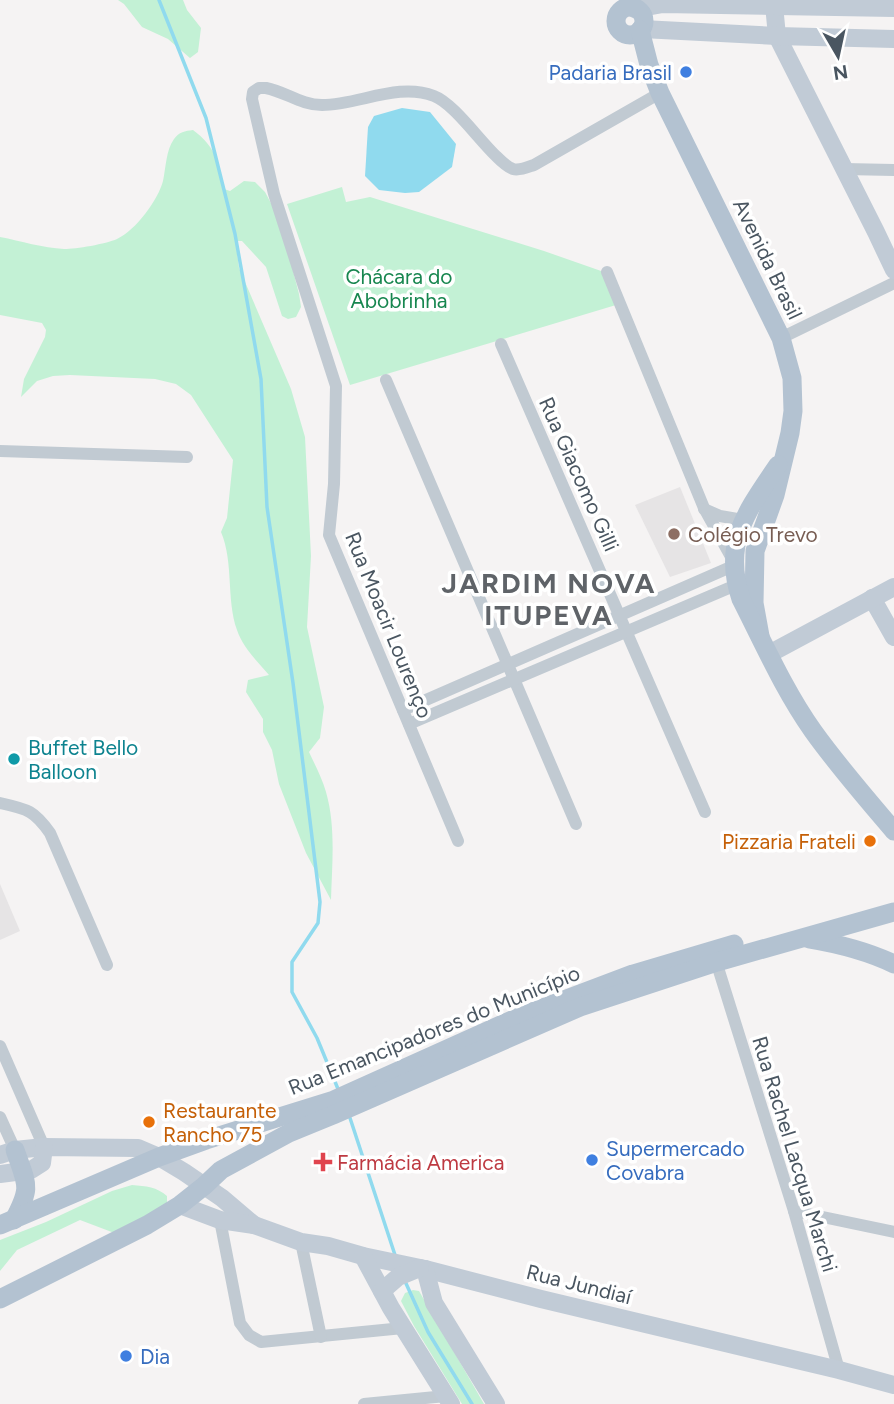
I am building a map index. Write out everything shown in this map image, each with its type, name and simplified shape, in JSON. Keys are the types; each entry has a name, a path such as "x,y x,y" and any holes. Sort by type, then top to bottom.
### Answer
{"main road":[{"path":"627,16 663,4 894,8"},
{"path":"774,5 777,36 894,270"},
{"path":"627,16 777,36 894,39"},
{"name":"Avenida Brasil","path":"627,16 660,93 781,338 792,378 793,411 790,433 775,495 755,551 739,574"},
{"name":"Avenida Brasil","path":"784,456 743,520 736,537 741,599 784,685 812,730 894,831"},
{"path":"743,520 755,521 761,530"},
{"path":"769,654 894,587"},
{"path":"872,598 894,637"},
{"name":"Rua Emancipadores do Município","path":"0,1299 119,1240 180,1205 221,1170 289,1133 580,1007 715,956 894,901"},
{"name":"Rua Emancipadores do Município","path":"7,1223 159,1157 345,1095 514,1019 633,974 801,938 894,912"},
{"name":"Rua Emancipadores do Município","path":"801,938 872,954 894,964"},
{"path":"289,1133 303,1110"},
{"path":"206,1140 206,1163 211,1168 221,1170"},
{"path":"0,1174 31,1170 43,1163 44,1147"},
{"name":"Rua Jundiaí","path":"7,1153 44,1147 138,1148 159,1157 204,1186 254,1225"},
{"path":"7,1153 22,1171 27,1185 26,1197 7,1223"},
{"name":"Rua Jundiaí","path":"180,1205 220,1220 254,1225 301,1242 328,1246 410,1269 894,1385"},
{"path":"363,1256 403,1328 448,1400"},
{"path":"382,1291 410,1269 496,1404"}],"street":[{"name":"Rua Moacir Lourenço","path":"458,841 329,535 334,484 336,386 274,194 252,99 253,92 266,88 304,104 321,105 404,92 433,95 446,102 483,144 513,169 534,165 660,93"},
{"path":"845,169 894,170"},
{"path":"607,272 704,508 739,574"},
{"path":"781,338 894,283"},
{"name":"Rua Giacomo Gilli","path":"501,344 705,812"},
{"path":"386,380 576,824"},
{"path":"0,451 187,457"},
{"path":"704,508 720,516 743,520"},
{"path":"402,710 619,615 739,574"},
{"path":"409,724 626,631 739,574"},
{"path":"0,803 22,808 38,816 50,833 107,965"},
{"name":"Rua Rachel Lacqua Marchi","path":"715,956 794,1211 839,1370"},
{"path":"0,1046 44,1147"},
{"path":"0,1117 7,1153"},
{"path":"794,1211 894,1232"},
{"path":"220,1220 240,1323 249,1335 261,1342 403,1328"},
{"path":"301,1242 321,1337"},
{"path":"364,1404 448,1400"}],"shaded area":[{"name":"Colégio Trevo","path":"680,487 711,563 670,577 635,505"},
{"path":"0,884 20,931 0,940"}],"green space":[{"path":"118,0 183,0 201,28 198,52 190,58 168,39 142,27"},
{"path":"193,130 212,149 224,189 230,191 244,181 255,182 265,192 280,220 299,294 301,307 296,317 288,319 282,316 266,267 242,241 237,241 239,268 291,389 305,437 311,556 307,627 324,707 320,738 309,752 329,805 333,846 331,900 306,853 279,784 272,750 263,732 263,719 246,692 248,680 269,675 243,643 234,618 227,556 221,532 227,518 233,460 191,395 176,384 155,379 53,376 37,381 21,397 24,379 46,330 42,323 0,315 0,237 64,249 117,239 139,222 156,197 163,181 169,148 174,139 182,132"},
{"name":"Chácara do Abobrinha","path":"342,187 346,202 370,197 604,272 616,305 350,385 287,204"},
{"path":"132,1185 159,1191 167,1196 167,1204 117,1234 80,1220 17,1250 0,1271 0,1240 112,1191"},
{"path":"419,1291 484,1404 462,1404 401,1301 405,1293"}],"water":[{"path":"402,108 430,112 456,144 452,167 419,192 379,190 365,176 368,127 374,116"}],"waterway":[{"path":"159,0 206,118 235,234 261,379 267,507 293,683 320,902 318,923 292,962 292,992 317,1038 338,1089"},
{"path":"350,1118 395,1255"},
{"path":"404,1279 428,1332 472,1404"}],"place":[{"name":"Padaria Brasil","path":"686,72"},
{"name":"Colégio Trevo","path":"674,534"},
{"name":"Buffet Bello Balloon","path":"14,759"},
{"name":"Pizzaria Frateli","path":"870,841"},
{"name":"Restaurante Rancho 75","path":"149,1122"},
{"name":"Supermercado Covabra","path":"592,1160"},
{"name":"Farmácia America","path":"323,1162"},
{"name":"Dia","path":"126,1356"}],"district":[{"name":"JARDIM NOVA ITUPEVA","path":"549,599"}]}
